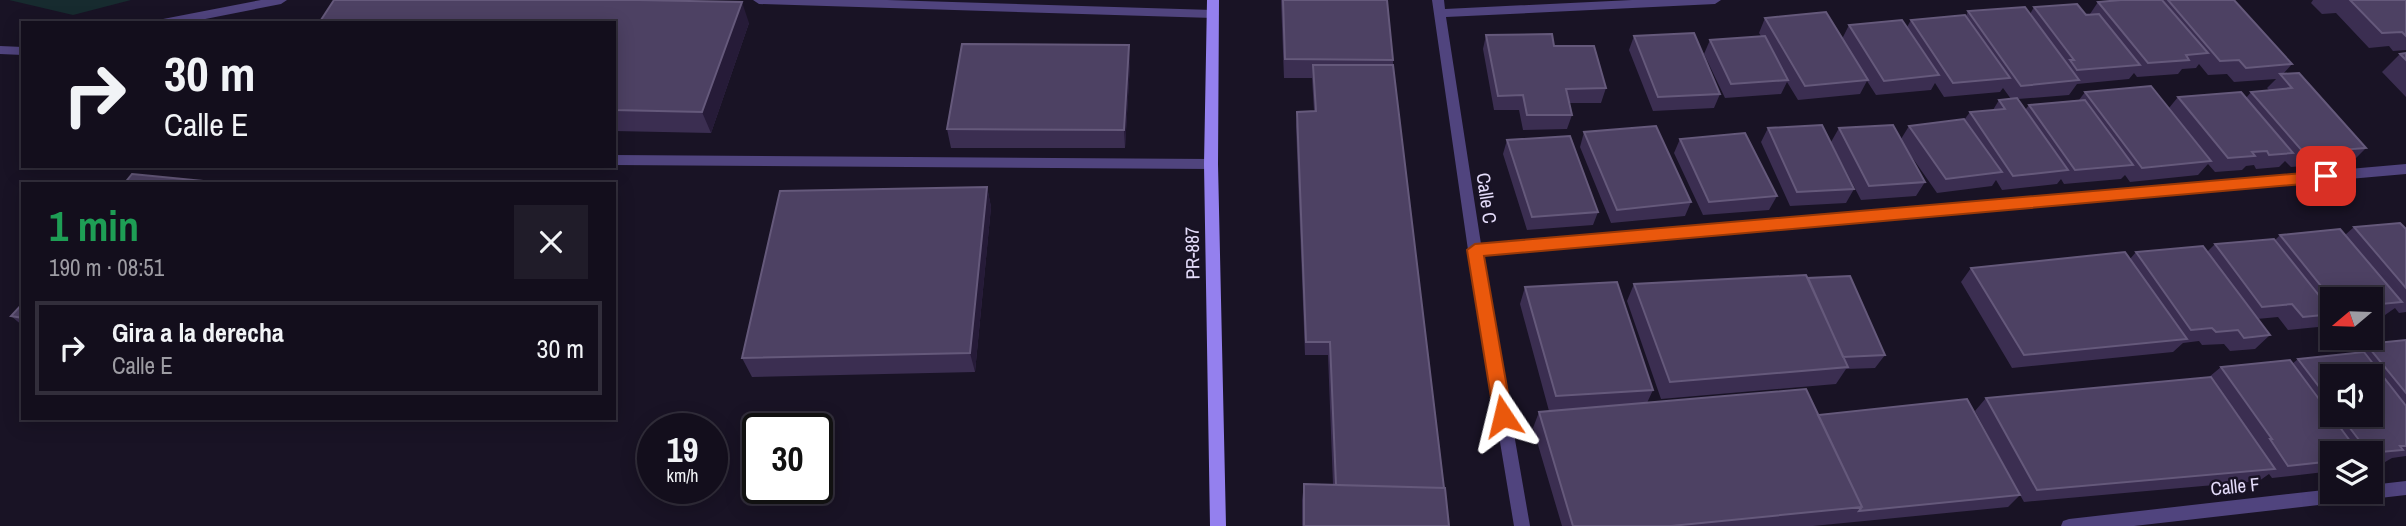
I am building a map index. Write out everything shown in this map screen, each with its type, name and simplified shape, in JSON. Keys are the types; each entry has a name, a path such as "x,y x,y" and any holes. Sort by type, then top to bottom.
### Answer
{"street":[{"path":"173,21 281,0"},
{"path":"759,0 1213,7"},
{"path":"1440,6 1715,0"},
{"name":"Calle C","path":"1440,6 1475,250 1522,526"},
{"name":"PR-887","path":"1213,7 1211,164 1218,526"},
{"path":"0,50 21,51"},
{"path":"616,160 1211,164"},
{"path":"1475,250 2406,169"},
{"name":"Calle F","path":"2068,526 2406,488"},
{"name":"PR-887","path":"1212,526 1217,505"}],"green space":[{"path":"9,0 131,0 73,15"}],"building":[{"path":"334,0 742,2 702,112 616,110 616,21 320,21"},
{"path":"1283,0 1387,0 1393,60 1285,59"},
{"path":"2162,0 2208,53 2186,55 2189,60 2148,63 2098,2"},
{"path":"2168,0 2234,0 2292,64 2246,68 2239,60 2220,61"},
{"path":"2350,0 2406,0 2406,36 2402,32 2382,33"},
{"path":"2077,4 2086,15 2099,14 2140,65 2077,70 2070,60 2074,60 2034,7"},
{"path":"2025,7 2079,80 2021,86 1968,11"},
{"path":"1826,12 1868,80 1805,86 1765,18"},
{"path":"1965,15 2010,78 1953,83 1911,20"},
{"path":"1902,20 1939,75 1884,81 1849,25"},
{"path":"1694,33 1720,94 1658,97 1634,36"},
{"path":"1552,34 1554,46 1594,46 1606,88 1566,89 1572,115 1527,115 1523,95 1498,96 1486,35"},
{"path":"1765,36 1788,80 1731,84 1710,40"},
{"path":"962,44 1129,45 1124,130 947,129"},
{"path":"1313,65 1393,65 1444,488 1336,485 1330,342 1306,342 1297,112 1316,111"},
{"path":"2299,73 2366,148 2304,153 2251,92 2292,88 2280,74"},
{"path":"2151,86 2211,161 2142,168 2085,92"},
{"path":"2241,92 2293,153 2269,155 2267,151 2252,152 2255,156 2228,158 2178,97"},
{"path":"2017,98 2068,170 2013,176 1970,112 2005,109 1999,100"},
{"path":"2085,100 2133,165 2075,170 2029,105"},
{"path":"1964,119 2002,172 1946,179 1909,126"},
{"path":"1822,125 1854,189 1797,192 1768,128"},
{"path":"1893,125 1925,182 1869,186 1839,128"},
{"path":"1656,126 1691,202 1617,210 1584,132"},
{"path":"1745,133 1777,196 1709,202 1680,139"},
{"path":"1570,136 1598,212 1532,217 1507,140"},
{"path":"132,174 204,181 203,182 126,182"},
{"path":"987,187 970,353 742,358 780,191"},
{"path":"2400,223 2406,229 2406,288 2354,227"},
{"path":"2340,229 2402,302 2384,304 2384,287 2322,287 2280,235"},
{"path":"2274,239 2320,297 2320,315 2303,317 2292,304 2262,307 2215,244"},
{"path":"2203,246 2270,335 2244,338 2238,330 2191,330 2136,252"},
{"path":"2125,252 2187,339 2024,355 1971,268"},
{"path":"1806,275 1848,367 1670,382 1634,284"},
{"path":"1850,276 1885,355 1843,357 1808,278"},
{"path":"1617,282 1653,390 1556,396 1525,287"},
{"path":"21,305 21,318 11,316"},
{"path":"2406,340 2406,393 2371,350 2384,350 2384,342"},
{"path":"2364,352 2373,364 2320,364 2320,388 2298,359"},
{"path":"2290,360 2320,400 2320,427 2340,427 2350,441 2320,441 2320,462 2288,466 2221,367"},
{"path":"2383,376 2406,406 2406,446 2400,446 2403,450 2383,452 2383,441 2360,441 2349,427 2383,427"},
{"path":"2211,377 2275,469 2037,490 1986,398"},
{"path":"1806,389 1862,507 1671,526 1573,526 1539,412"},
{"path":"1967,399 2020,495 1859,511 1862,507 1818,415"},
{"path":"1304,484 1445,488 1449,526 1304,526"}],"route":[{"path":"1503,416 1475,250 2326,176"}]}
